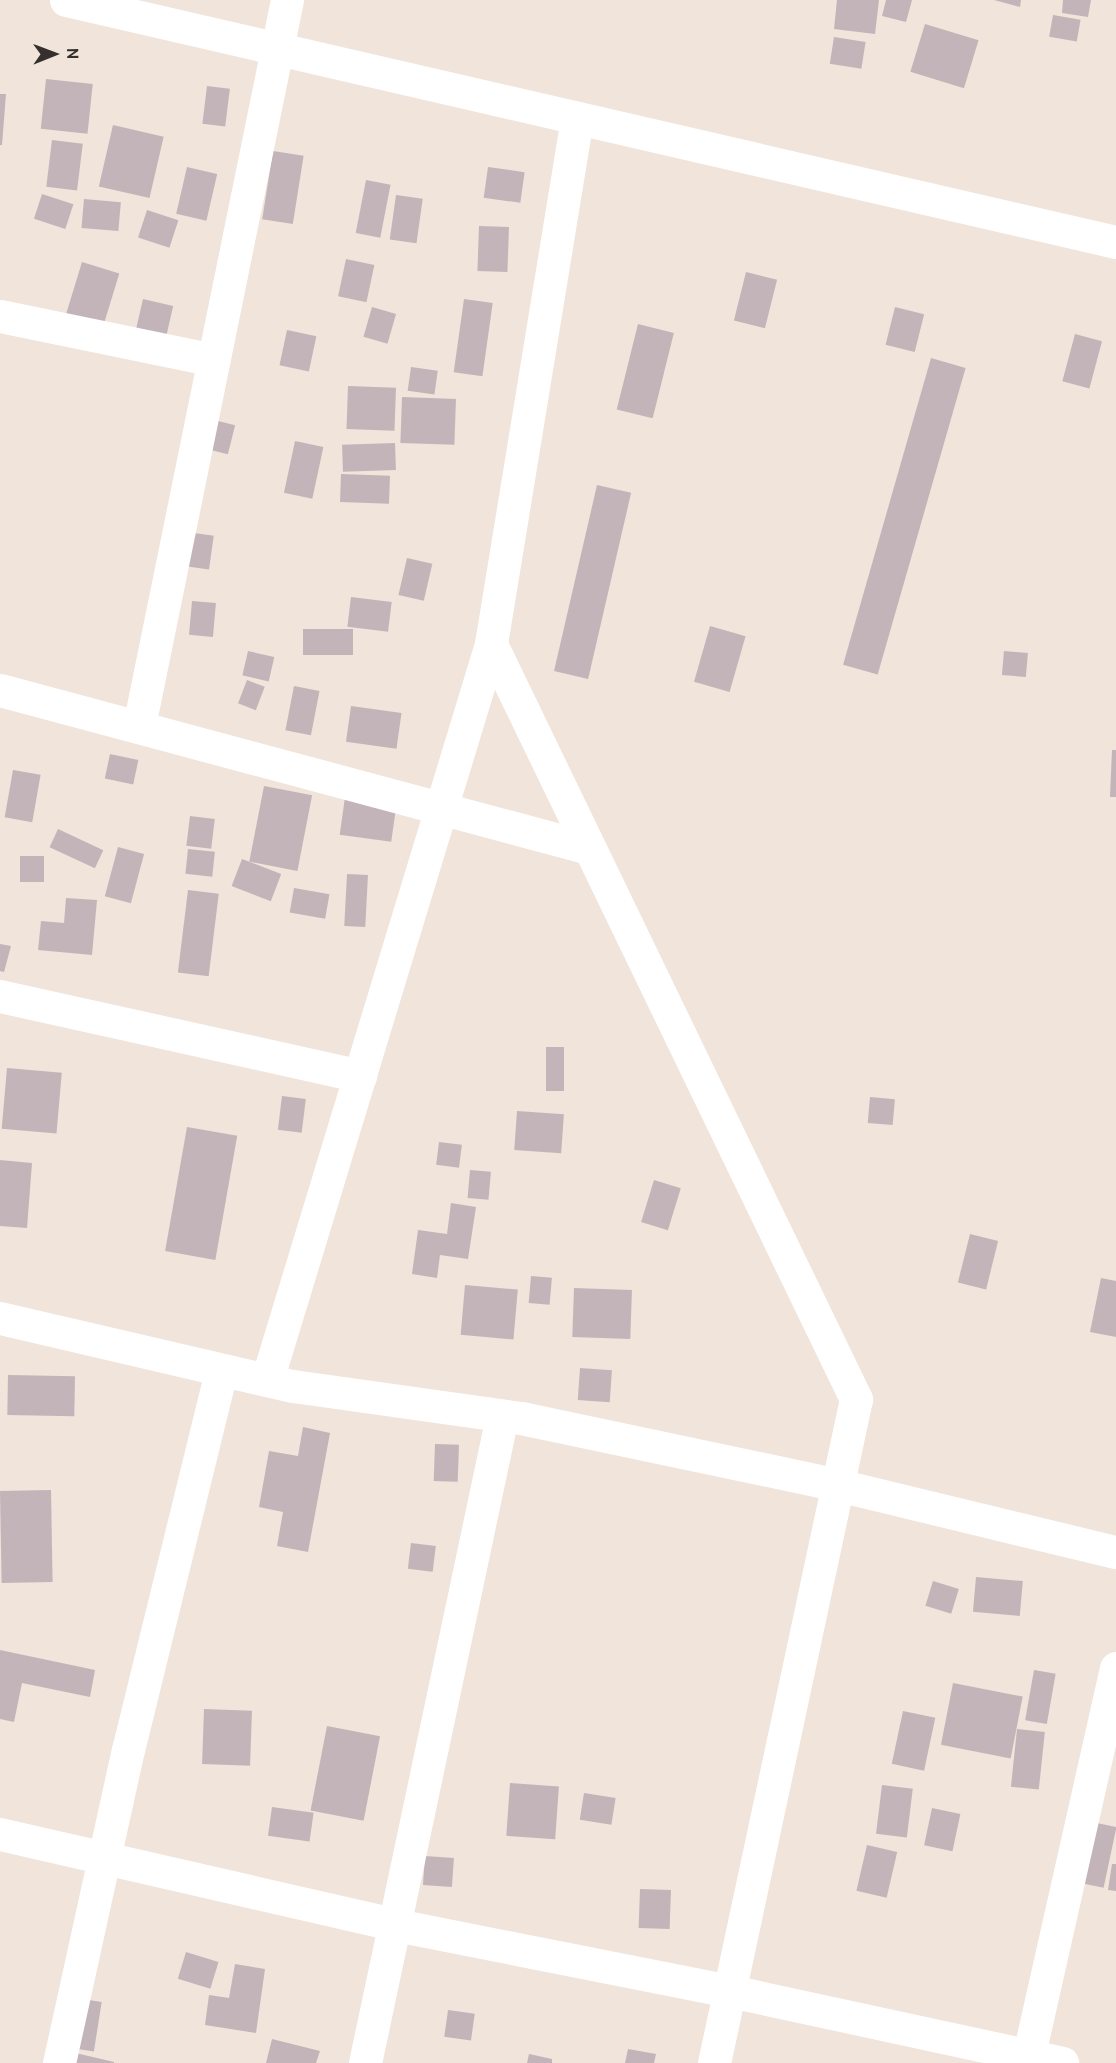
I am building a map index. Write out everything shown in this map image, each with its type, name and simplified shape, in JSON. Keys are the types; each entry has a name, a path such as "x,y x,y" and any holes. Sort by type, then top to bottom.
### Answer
{"street":[{"path":"66,0 1116,242"},
{"path":"139,726 288,0"},
{"path":"267,1380 491,644 577,118"},
{"path":"0,316 214,360"},
{"path":"491,644 856,1399 714,2063"},
{"path":"0,690 590,848"},
{"path":"0,996 360,1076"},
{"path":"0,1318 293,1386 501,1416 838,1485 1116,1552"},
{"path":"59,2063 105,1858 221,1370"},
{"path":"365,2063 396,1925 501,1416"},
{"path":"1028,2059 1116,1668"},
{"path":"0,1833 396,1925 730,1991 1028,2059 1062,2063"}],"building":[{"path":"837,0 879,0 875,34 834,29"},
{"path":"886,0 912,0 906,22 882,16"},
{"path":"994,0 1021,0 1020,7"},
{"path":"1063,0 1091,0 1088,17 1062,13"},
{"path":"1053,15 1081,20 1077,42 1049,37"},
{"path":"925,24 979,40 964,88 910,72"},
{"path":"834,37 866,42 861,69 830,64"},
{"path":"46,79 93,84 88,134 41,129"},
{"path":"207,86 230,89 225,127 202,124"},
{"path":"0,94 6,94 2,145 0,145"},
{"path":"113,125 164,137 149,198 99,186"},
{"path":"52,140 83,144 77,190 46,187"},
{"path":"273,151 304,156 293,224 262,219"},
{"path":"187,167 217,174 206,221 176,214"},
{"path":"488,167 525,172 520,203 484,198"},
{"path":"366,180 391,185 380,238 356,233"},
{"path":"42,194 73,204 65,229 34,219"},
{"path":"396,195 423,199 416,243 390,240"},
{"path":"84,199 121,202 118,231 81,228"},
{"path":"147,210 178,220 169,248 138,238"},
{"path":"479,226 509,227 507,272 477,271"},
{"path":"346,259 374,265 366,302 338,296"},
{"path":"82,262 119,273 103,328 65,317"},
{"path":"746,272 777,280 765,328 734,321"},
{"path":"143,299 173,306 166,336 136,329"},
{"path":"464,299 493,303 482,376 454,372"},
{"path":"372,307 396,314 387,344 363,337"},
{"path":"895,307 924,314 915,352 886,345"},
{"path":"638,324 674,333 653,418 617,409"},
{"path":"287,330 316,336 309,371 280,365"},
{"path":"1075,334 1102,341 1089,389 1062,381"},
{"path":"931,358 966,368 878,675 843,665"},
{"path":"411,367 438,371 434,395 408,391"},
{"path":"348,386 396,388 394,431 346,429"},
{"path":"402,397 456,399 454,445 400,443"},
{"path":"206,418 235,425 228,454 199,447"},
{"path":"295,441 323,447 312,499 284,493"},
{"path":"395,443 396,470 343,472 342,445"},
{"path":"341,474 390,476 389,504 340,502"},
{"path":"597,485 631,493 588,679 554,671"},
{"path":"187,532 214,536 209,569 182,566"},
{"path":"407,558 432,564 424,601 398,595"},
{"path":"351,597 392,602 388,632 347,627"},
{"path":"192,601 216,603 213,637 189,635"},
{"path":"710,626 746,636 730,692 694,682"},
{"path":"303,629 353,629 353,655 303,655"},
{"path":"248,651 274,657 269,681 242,675"},
{"path":"1004,651 1028,653 1026,677 1002,675"},
{"path":"247,680 265,687 256,710 238,703"},
{"path":"294,686 320,691 311,735 285,730"},
{"path":"351,706 402,713 396,749 346,742"},
{"path":"1112,750 1116,750 1116,797 1110,797"},
{"path":"110,754 138,760 133,784 105,778"},
{"path":"13,770 41,775 32,822 5,817"},
{"path":"264,786 312,795 297,871 249,862"},
{"path":"345,797 396,804 391,842 340,835"},
{"path":"190,816 215,819 211,849 186,846"},
{"path":"58,829 103,850 95,868 50,847"},
{"path":"118,847 144,854 131,903 105,896"},
{"path":"188,849 215,852 212,877 185,874"},
{"path":"20,856 44,856 44,882 20,882"},
{"path":"242,859 281,874 271,901 232,886"},
{"path":"347,874 368,875 365,927 344,926"},
{"path":"294,888 329,894 325,919 290,913"},
{"path":"188,890 219,894 209,976 178,972"},
{"path":"66,898 97,900 92,955 38,950 41,921 64,923"},
{"path":"0,944 11,946 4,972 0,971"},
{"path":"546,1047 564,1047 564,1091 546,1091"},
{"path":"7,1068 62,1073 56,1134 2,1129"},
{"path":"282,1096 306,1099 302,1133 278,1130"},
{"path":"870,1097 895,1099 893,1125 868,1123"},
{"path":"517,1111 564,1114 561,1153 514,1150"},
{"path":"187,1127 237,1136 215,1260 165,1251"},
{"path":"439,1142 462,1145 459,1168 436,1165"},
{"path":"0,1160 32,1163 27,1228 0,1226"},
{"path":"470,1170 491,1172 488,1200 468,1198"},
{"path":"654,1180 681,1188 668,1230 641,1222"},
{"path":"451,1203 476,1207 468,1259 440,1255 437,1278 412,1274 418,1230 447,1234"},
{"path":"970,1234 998,1241 986,1290 958,1283"},
{"path":"531,1276 552,1278 550,1305 529,1303"},
{"path":"1101,1278 1116,1281 1116,1337 1090,1332"},
{"path":"465,1285 518,1290 513,1339 461,1335"},
{"path":"574,1288 632,1290 630,1339 572,1337"},
{"path":"580,1368 612,1370 610,1402 578,1400"},
{"path":"8,1375 75,1376 74,1416 7,1415"},
{"path":"303,1427 330,1433 308,1552 277,1546 283,1512 259,1507 269,1451 298,1456"},
{"path":"435,1444 459,1445 458,1482 434,1481"},
{"path":"51,1490 53,1582 2,1583 0,1491"},
{"path":"411,1543 436,1546 433,1572 408,1569"},
{"path":"976,1577 1023,1581 1020,1616 973,1612"},
{"path":"933,1581 959,1589 951,1614 925,1606"},
{"path":"0,1650 95,1670 90,1697 22,1683 14,1722 0,1719"},
{"path":"1034,1670 1056,1674 1047,1724 1025,1720"},
{"path":"953,1683 1023,1697 1011,1758 941,1745"},
{"path":"204,1709 252,1711 250,1766 202,1764"},
{"path":"903,1711 935,1718 924,1771 892,1764"},
{"path":"327,1726 380,1736 364,1821 311,1810"},
{"path":"1017,1729 1045,1732 1039,1790 1011,1787"},
{"path":"510,1783 559,1786 555,1839 506,1836"},
{"path":"882,1785 913,1789 907,1837 876,1834"},
{"path":"584,1793 616,1798 611,1825 580,1820"},
{"path":"272,1807 314,1813 310,1842 268,1836"},
{"path":"932,1808 960,1814 952,1851 924,1845"},
{"path":"1092,1822 1116,1827 1104,1888 1079,1883"},
{"path":"867,1845 897,1852 887,1898 856,1891"},
{"path":"425,1856 454,1858 452,1887 423,1885"},
{"path":"1112,1864 1116,1864 1116,1891 1108,1890"},
{"path":"640,1889 671,1890 670,1929 639,1928"},
{"path":"186,1952 219,1962 210,1989 178,1979"},
{"path":"235,1964 265,1969 256,2033 205,2025 209,1995 229,1998"},
{"path":"76,1998 102,2002 94,2051 68,2047"},
{"path":"448,2010 475,2014 471,2040 444,2037"},
{"path":"272,2039 320,2051 316,2063 266,2063"},
{"path":"628,2049 656,2054 654,2063 625,2063"},
{"path":"67,2051 114,2062 114,2063 64,2063"},
{"path":"529,2054 552,2059 552,2063 527,2063"}]}
